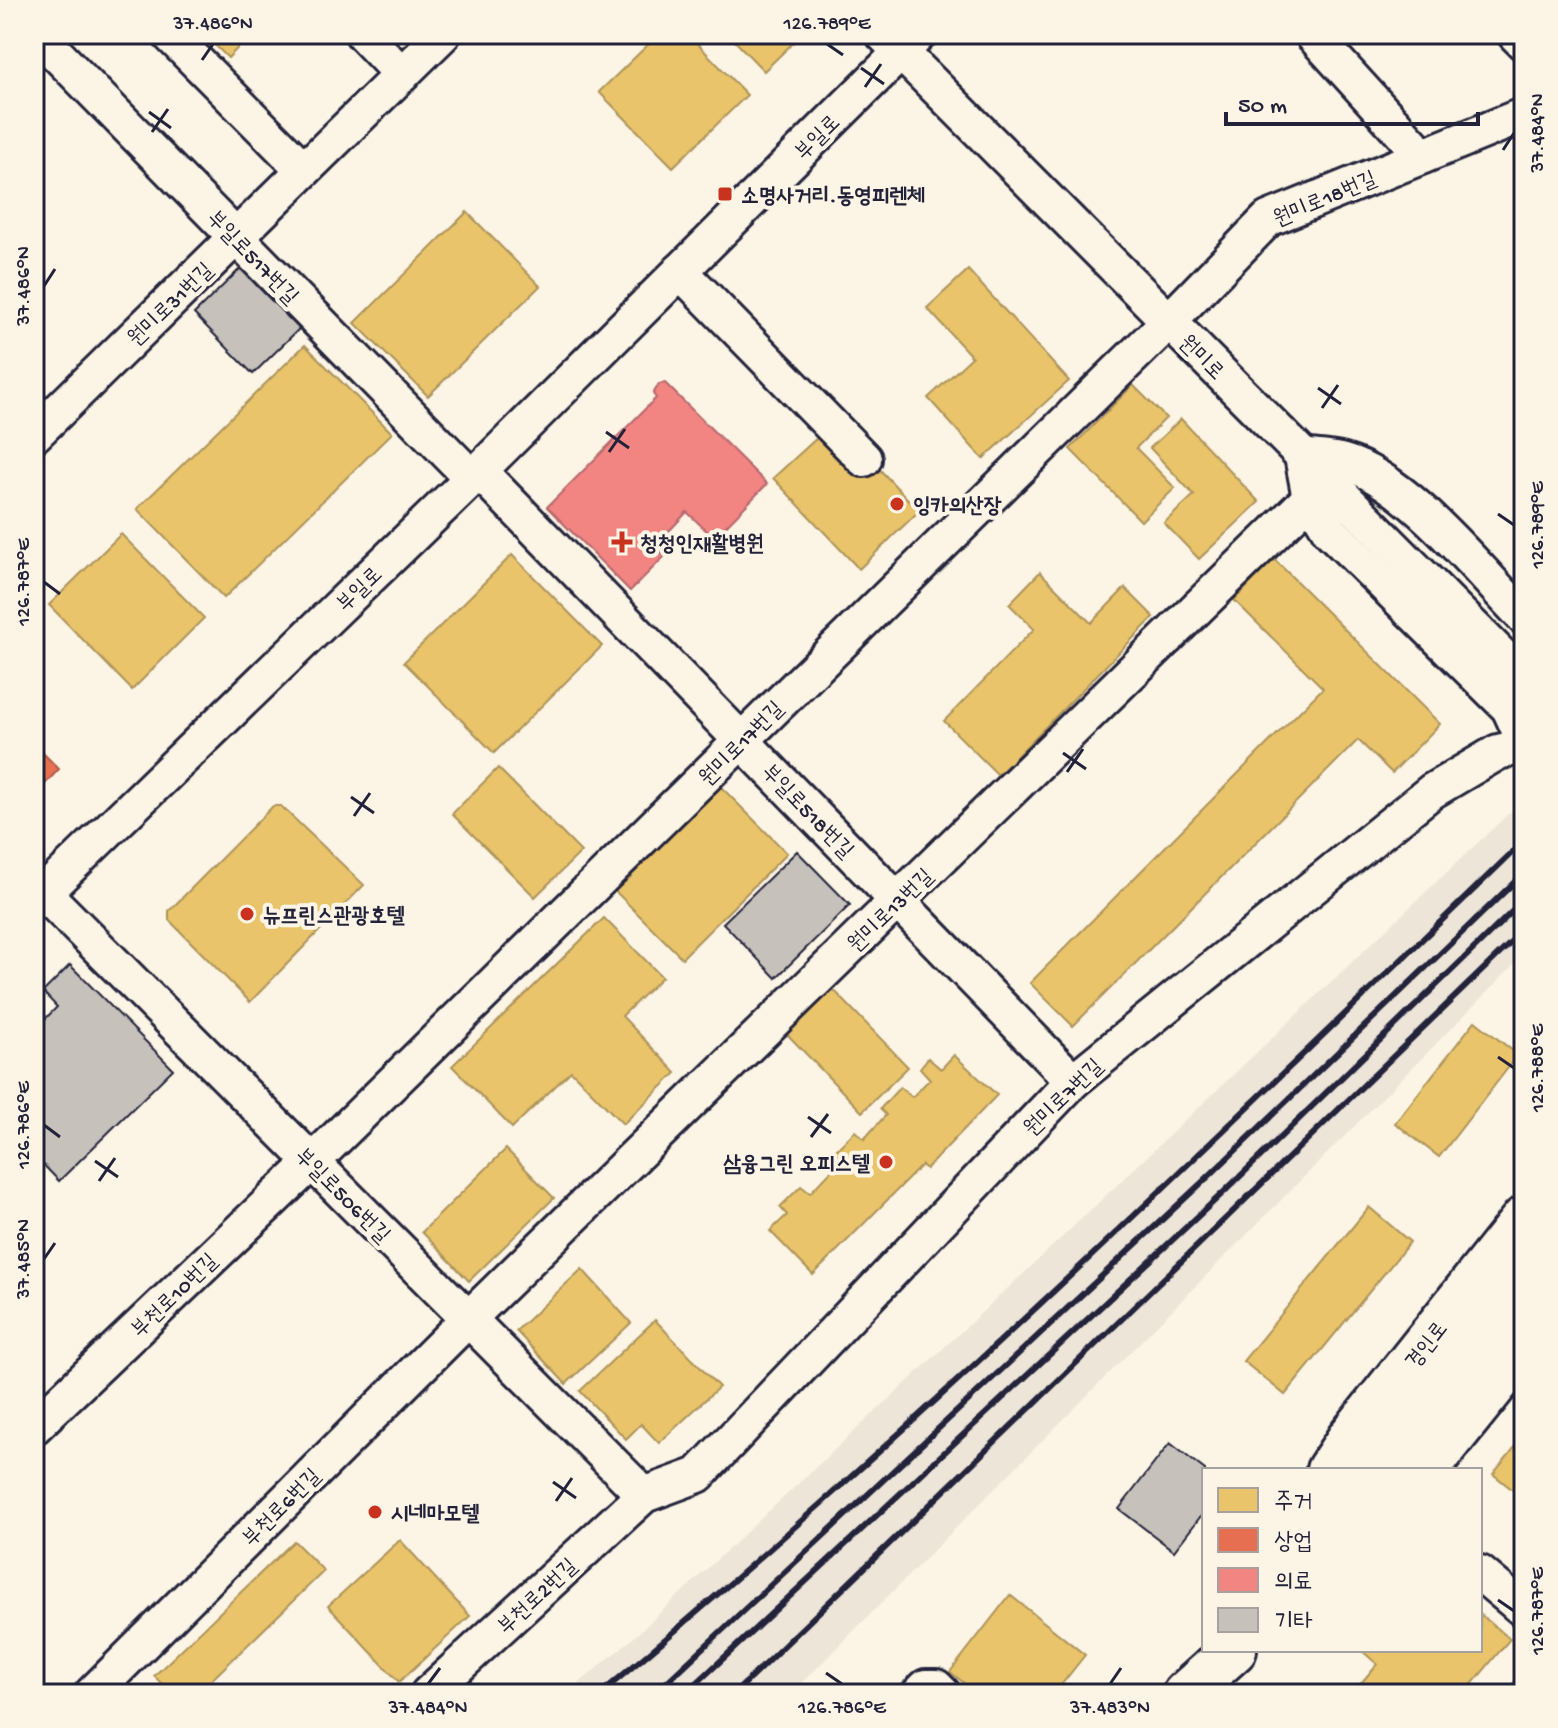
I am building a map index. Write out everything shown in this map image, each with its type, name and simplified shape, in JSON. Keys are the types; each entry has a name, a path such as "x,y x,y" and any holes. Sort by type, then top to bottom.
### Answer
{"main road":[{"name":"경인로","path":"1330,1468 1350,1438 1524,1219"},
{"path":"1389,1468 1524,1297"},
{"path":"1428,1468 1524,1348"},
{"path":"1183,1694 1213,1652"},
{"path":"1183,1694 1222,1652"},
{"path":"1183,1694 1232,1652"}],"street":[{"name":"부일로517번길","path":"37,34 475,474"},
{"path":"169,34 304,170"},
{"path":"363,34 402,75"},
{"name":"원미로31번길","path":"34,435 443,34"},
{"path":"1312,34 1423,156"},
{"path":"1515,34 1524,43"},
{"name":"부일로","path":"36,899 680,271 901,40"},
{"name":"원미로","path":"901,40 1168,322 1524,678"},
{"name":"원미로18번길","path":"1168,322 1268,219 1524,115"},
{"path":"680,271 864,459"},
{"name":"원미로17번길","path":"312,1162 1168,322"},
{"path":"1524,617 1412,503 1383,479 1344,462 1302,456 1310,498 1330,531 1509,708 1524,743"},
{"name":"부일로518번길","path":"475,474 1073,1081"},
{"name":"원미로13번길","path":"468,1319 1310,498"},
{"name":"원미로7번길","path":"644,1495 698,1475 1073,1081 1432,791 1498,752 1524,743"},
{"name":"부일로506번길","path":"36,899 312,1162 644,1495"},
{"name":"부천로10번길","path":"34,1427 312,1162"},
{"path":"1357,1468 1524,1263"},
{"name":"부천로6번길","path":"92,1694 468,1319"},
{"name":"부천로2번길","path":"428,1694 644,1495"},
{"path":"1482,1575 1524,1610"}],"shaded area":[{"path":"1524,799 1524,955 791,1694 566,1694 632,1639 1038,1260"}],"building: 주거":[{"path":"204,34 251,34 228,58"},
{"path":"659,34 688,34 747,95 673,167 599,92"},
{"path":"728,34 796,34 795,41 764,71"},
{"path":"467,212 540,286 428,396 355,323"},
{"path":"968,270 1069,381 983,459 928,398 972,357 927,308"},
{"path":"305,345 392,433 224,598 137,509"},
{"path":"1133,385 1166,418 1136,448 1175,488 1141,521 1070,449"},
{"path":"1181,419 1259,502 1199,559 1164,523 1194,495 1150,448"},
{"path":"818,437 843,463 867,456 919,511 859,569 773,478"},
{"path":"121,534 204,618 132,690 49,605"},
{"path":"512,555 602,646 494,753 404,662"},
{"path":"1274,559 1440,724 1392,773 1358,740 1073,1026 1030,983 1323,688 1234,600"},
{"path":"1040,572 1091,623 1125,588 1154,617 998,775 944,721 1034,629 1009,604"},
{"path":"498,768 581,852 535,897 452,814"},
{"path":"720,786 787,853 682,958 615,891"},
{"path":"273,806 281,806 364,885 250,1002 169,920 169,911"},
{"path":"604,918 662,977 622,1016 676,1073 623,1124 571,1071 512,1128 452,1066"},
{"path":"831,987 908,1067 862,1112 785,1032"},
{"path":"1475,1021 1518,1055 1439,1157 1395,1123"},
{"name":"삼융그린 오피스텔","path":"954,1055 997,1095 926,1169 922,1165 813,1275 770,1231 787,1215 780,1207 801,1186 810,1193 842,1159 834,1152 855,1131 864,1139 886,1115 880,1109 900,1087 912,1097 930,1079 920,1068 928,1058 941,1069"},
{"path":"506,1149 554,1198 469,1281 422,1232"},
{"path":"1369,1207 1410,1242 1285,1395 1243,1361"},
{"path":"582,1269 631,1323 566,1384 516,1331"},
{"path":"655,1320 719,1387 659,1443 641,1424 626,1439 580,1391"},
{"path":"1524,1436 1524,1499 1493,1474"},
{"path":"400,1540 470,1616 399,1682 328,1606"},
{"path":"294,1541 324,1571 197,1694 172,1694 154,1676"},
{"path":"1010,1595 1085,1655 1054,1694 978,1694 950,1672"},
{"path":"1482,1616 1510,1639 1464,1694 1352,1694 1377,1664 1363,1652 1482,1652"},
{"path":"1524,1671 1524,1694 1504,1694"}],"building: 상업":[{"path":"34,744 59,769 34,796"}],"building: 의료":[{"path":"665,383 767,484 714,538 687,512 655,546 665,556 630,591 547,507 656,398 653,394 659,384"}],"building: 기타":[{"path":"244,265 303,325 253,374 194,314"},
{"path":"797,851 850,905 776,978 723,923"},
{"path":"70,965 173,1069 59,1181 34,1155 34,1030 57,1007 43,992"},
{"path":"1170,1443 1202,1468 1202,1515 1174,1551 1119,1509"}],"railway":[{"path":"600,1694 838,1489 1070,1276 1524,841"},
{"path":"654,1694 1210,1175 1524,873"},
{"path":"685,1694 1225,1191 1524,900"},
{"path":"734,1694 1524,930"}],"place":[{"name":"소명사거리.동영피렌체","path":"725,194"},
{"name":"잉카의산장","path":"897,504"},
{"name":"청청인재활병원","path":"622,542"},
{"name":"뉴프린스관광호텔","path":"247,914"},
{"name":"삼융그린 오피스텔","path":"886,1162"},
{"name":"시네마모텔","path":"375,1512"}]}
